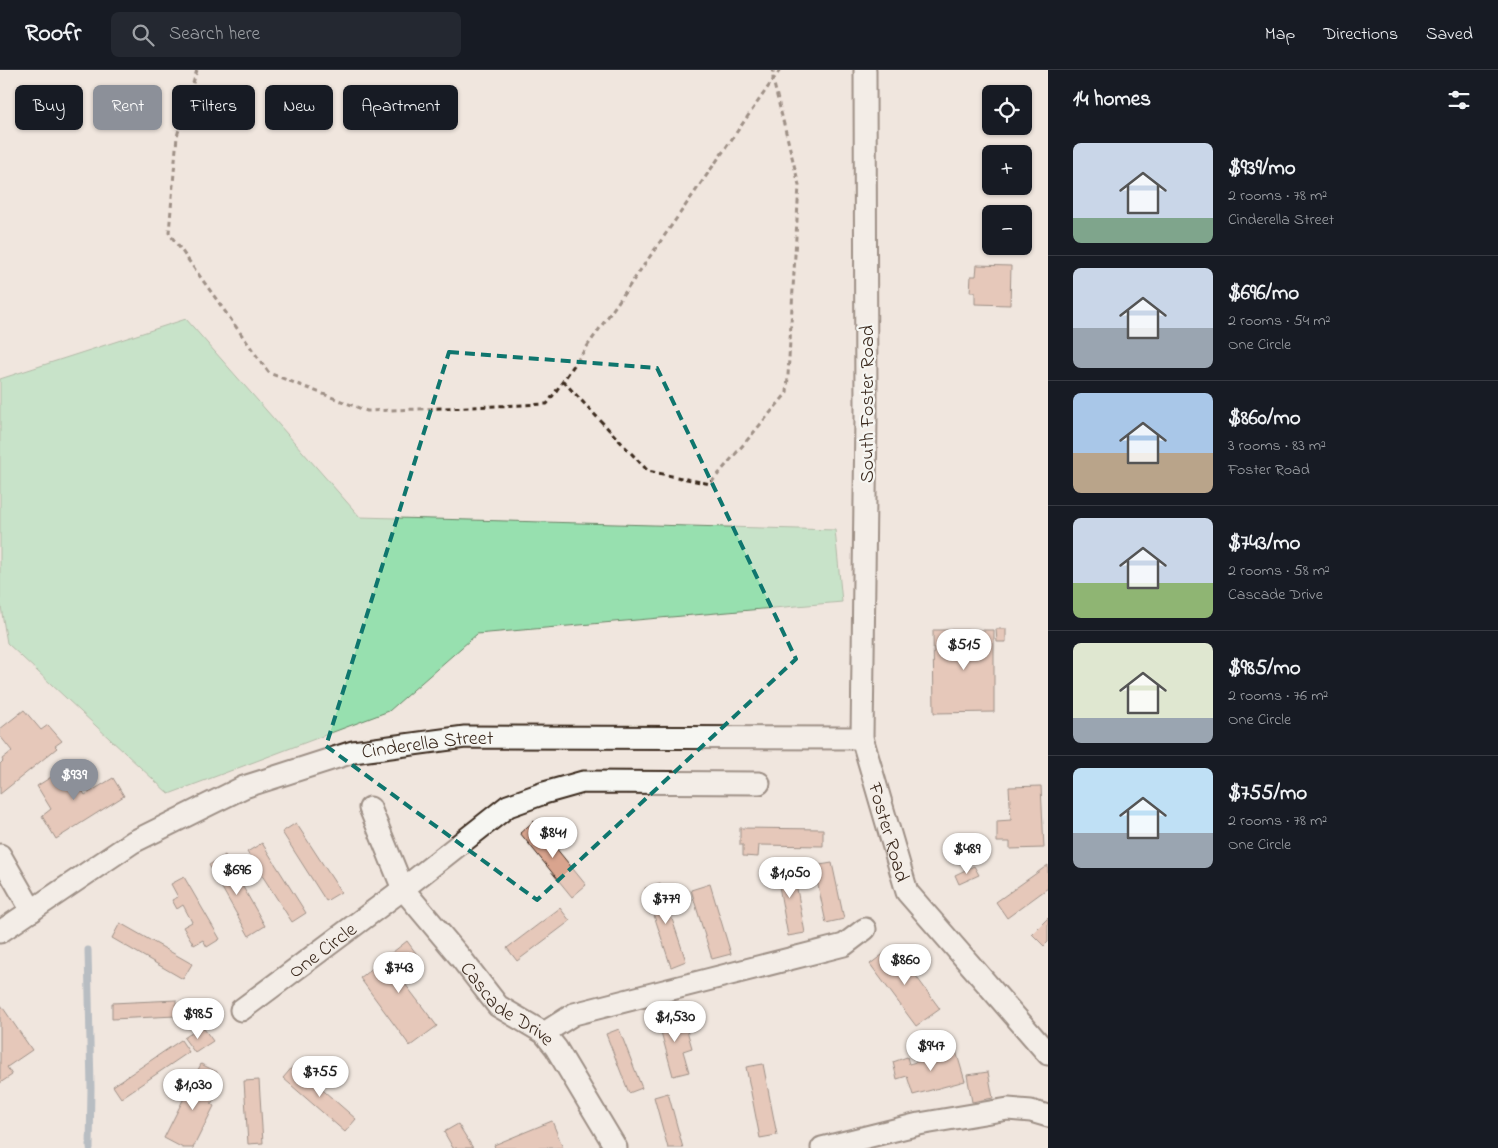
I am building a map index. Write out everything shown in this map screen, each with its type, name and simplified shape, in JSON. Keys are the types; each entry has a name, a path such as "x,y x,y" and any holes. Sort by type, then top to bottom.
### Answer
{"street":[{"name":"South Foster Road","path":"862,738 866,417 865,70"},
{"name":"Cinderella Street","path":"0,932 133,842 244,787 353,752 465,737 862,738"},
{"name":"Foster Road","path":"862,738 907,892 1048,1054"},
{"name":"One Circle","path":"241,1010 403,890 508,806 583,782 758,783"},
{"name":"Cascade Drive","path":"370,808 403,890 498,1006 544,1033 556,1048 616,1148"},
{"path":"0,855 32,911"},
{"path":"544,1033 574,1014 844,945 865,929"},
{"path":"822,1148 919,1124 1008,1109 1031,1111 1048,1116"}],"path":[{"path":"197,70 177,136 169,233 269,373 367,411 547,404 780,70"},
{"path":"564,381 648,471 710,484 787,393 800,186 773,80 773,70"}],"highlighted area":[{"path":"449,352 657,368 796,659 537,900 326,746"}],"green space":[{"path":"186,319 360,517 835,530 842,602 477,634 389,711 169,794 7,643 0,601 0,379"}],"building":[{"path":"977,265 1011,266 1010,305 975,304 975,292 970,292 971,276 976,276"},
{"path":"996,629 1006,629 1006,642 997,642"},
{"path":"933,630 994,630 994,712 934,713"},
{"path":"24,710 41,730 48,725 62,741 55,746 57,748 0,794 0,764 3,761 2,759 12,751 0,736 0,729"},
{"path":"67,767 85,795 113,778 124,796 56,839 42,816 51,809 37,786"},
{"path":"1041,786 1044,848 1010,849 1010,842 997,842 997,821 1011,820 1009,787"},
{"path":"534,821 586,885 572,897 520,833"},
{"path":"296,823 341,892 326,901 282,832"},
{"path":"740,828 823,829 823,846 759,845 758,857 743,856 743,845 740,845"},
{"path":"262,843 306,913 292,922 247,852"},
{"path":"225,855 265,926 249,936 209,865"},
{"path":"792,861 805,933 788,936 775,864"},
{"path":"832,863 844,919 826,923 814,866"},
{"path":"1048,865 1048,888 1007,918 996,902"},
{"path":"974,866 979,875 959,884 955,875"},
{"path":"184,877 220,939 207,947 203,940 194,945 183,927 192,922 183,905 177,909 172,900 178,897 171,884"},
{"path":"660,883 686,961 671,967 645,888"},
{"path":"710,884 731,954 712,959 691,890"},
{"path":"560,908 570,921 517,961 507,948"},
{"path":"1048,918 1048,942 1044,946 1032,934"},
{"path":"120,923 192,964 183,979 112,938"},
{"path":"407,941 421,960 399,976 437,1026 410,1046 360,978"},
{"path":"894,946 940,1009 916,1026 870,964"},
{"path":"176,1000 176,1016 112,1019 112,1003"},
{"path":"0,1006 32,1050 7,1067 12,1075 0,1083"},
{"path":"673,1012 678,1029 686,1027 692,1048 683,1051 689,1072 673,1076 657,1017"},
{"path":"202,1026 213,1041 195,1053 184,1038"},
{"path":"619,1029 642,1088 629,1093 606,1034"},
{"path":"181,1040 189,1052 121,1098 113,1086"},
{"path":"956,1051 965,1081 913,1095 907,1076 897,1079 893,1062 907,1057 909,1064"},
{"path":"201,1064 217,1072 207,1093 215,1097 211,1104 214,1106 193,1148 183,1148 164,1138"},
{"path":"763,1064 777,1135 760,1138 746,1067"},
{"path":"294,1065 356,1119 345,1132 283,1078"},
{"path":"988,1072 993,1098 972,1102 967,1075"},
{"path":"259,1080 263,1143 248,1144 244,1081"},
{"path":"668,1093 683,1148 668,1148 654,1097"},
{"path":"552,1121 563,1148 495,1148 494,1145"},
{"path":"458,1124 473,1148 453,1148 444,1132"}],"waterway":[{"path":"88,950 91,1088 90,1148"}]}
